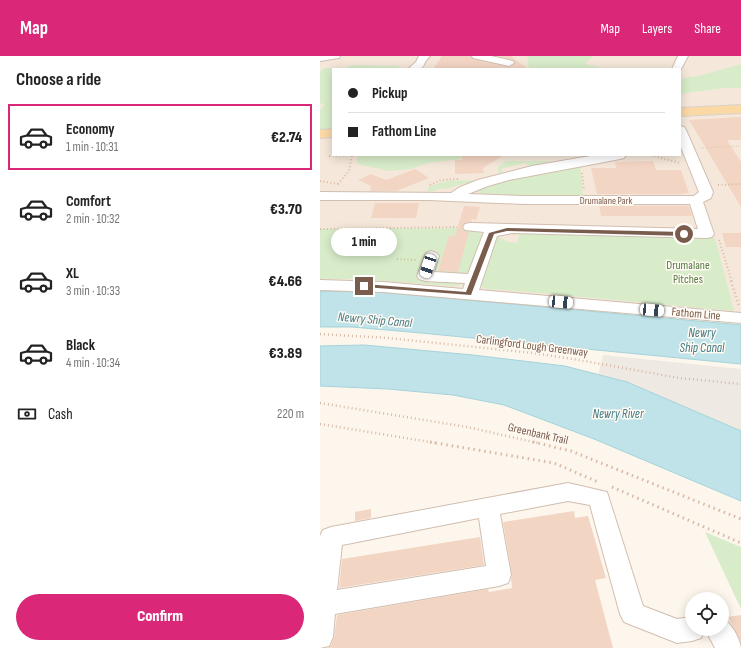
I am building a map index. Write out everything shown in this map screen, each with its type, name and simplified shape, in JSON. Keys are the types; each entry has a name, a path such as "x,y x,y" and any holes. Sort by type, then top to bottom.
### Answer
{"main road":[{"path":"681,112 741,109"},
{"path":"320,134 332,133"}],"street":[{"path":"320,58 336,56"},
{"path":"415,68 421,64 422,56"},
{"path":"469,65 473,59 478,56 509,63"},
{"path":"677,68 683,56"},
{"path":"470,227 707,234 696,200 706,196 706,192 689,148 681,132"},
{"path":"454,197 466,188 486,182 579,161 613,156"},
{"name":"Drumalane Park","path":"320,196 454,197 585,201 696,200"},
{"path":"498,199 500,229"},
{"path":"431,256 425,276 471,287 491,233 500,229"},
{"name":"Fathom Line","path":"320,285 471,287 740,316"},
{"path":"320,638 332,537 568,492 599,498 633,614 677,632 685,630"},
{"path":"324,604 499,576 488,507"},
{"path":"722,636 728,648"}],"path":[{"path":"689,148 741,146"},
{"path":"338,184 346,178 351,169 352,156"},
{"path":"655,156 696,167"},
{"path":"579,161 585,201"},
{"path":"703,185 741,184"},
{"path":"320,228 470,227"},
{"path":"707,234 719,238 740,316"},
{"name":"Carlingford Lough Greenway","path":"320,334 359,336 530,353 579,360 659,376 711,383 741,384"},
{"name":"Greenbank Trail","path":"320,403 467,427 570,451 741,519"},
{"path":"320,424 554,462 741,543"}],"shaded area":[{"path":"320,56 741,56 741,313 363,281 320,282"},
{"path":"603,355 741,369 741,441 597,379"}],"green space":[{"path":"527,56 593,56 585,64 603,68 529,68"},
{"path":"741,64 741,88 724,88 681,94 681,79 702,75"},
{"path":"352,65 396,66 401,68 345,68"},
{"path":"324,68 332,68 332,130 320,131 320,109 322,109 324,104 320,103 320,72"},
{"path":"357,156 467,156 460,159 428,163 410,169 389,171 357,164"},
{"path":"506,161 553,161 529,167 526,163 501,169 503,173 498,173 498,167"},
{"path":"580,164 583,195 487,195 477,192 483,186 521,175 524,177 553,172 553,169"},
{"path":"478,180 444,189 441,188 431,192 427,191 429,186 447,181"},
{"name":"Drumalane Pitches","path":"469,228 484,235 497,236 508,242 517,243 520,232 715,238 734,311 486,289 478,285 465,284 454,286 354,279 320,279 320,229"},
{"path":"705,532 741,547 741,609"}],"water":[{"name":"Newry Ship Canal","path":"320,291 380,292 741,325 741,364 421,333 352,327 320,327"},
{"name":"Newry River","path":"364,345 473,355 565,366 627,382 741,431 741,501 594,439 504,405 453,395 388,389 320,386 320,346"}],"building":[{"path":"442,56 471,56 473,59 509,67 515,64 514,60 498,56 511,56 527,68 434,68"},
{"path":"741,117 741,140 727,140 741,162 741,207 689,120"},
{"path":"462,156 502,156 483,168 484,173 455,174 455,160 462,160"},
{"path":"653,161 656,170 681,170 689,193 597,194 591,168 616,168 615,162"},
{"path":"415,169 429,178 396,191 370,191 371,186 358,180 371,174 386,180"},
{"path":"375,203 419,203 416,218 371,218"},
{"path":"464,206 480,207 476,220 472,219 471,222 465,223 462,226 464,231 469,232 458,272 438,271 449,236 455,236"},
{"path":"599,206 689,206 692,216 601,216"},
{"path":"722,233 741,233 741,247 726,247"},
{"path":"371,509 371,518 355,521 355,512"},
{"path":"574,511 575,518 588,516 606,578 595,580 613,648 327,648 330,647 334,638 337,615 488,589 489,592 512,588 512,575 503,522"},
{"path":"480,537 484,565 339,588 342,559"},
{"path":"741,615 741,642 729,619 729,617"}],"route":[{"path":"364,286 469,294 491,233 507,229 684,234"}]}
